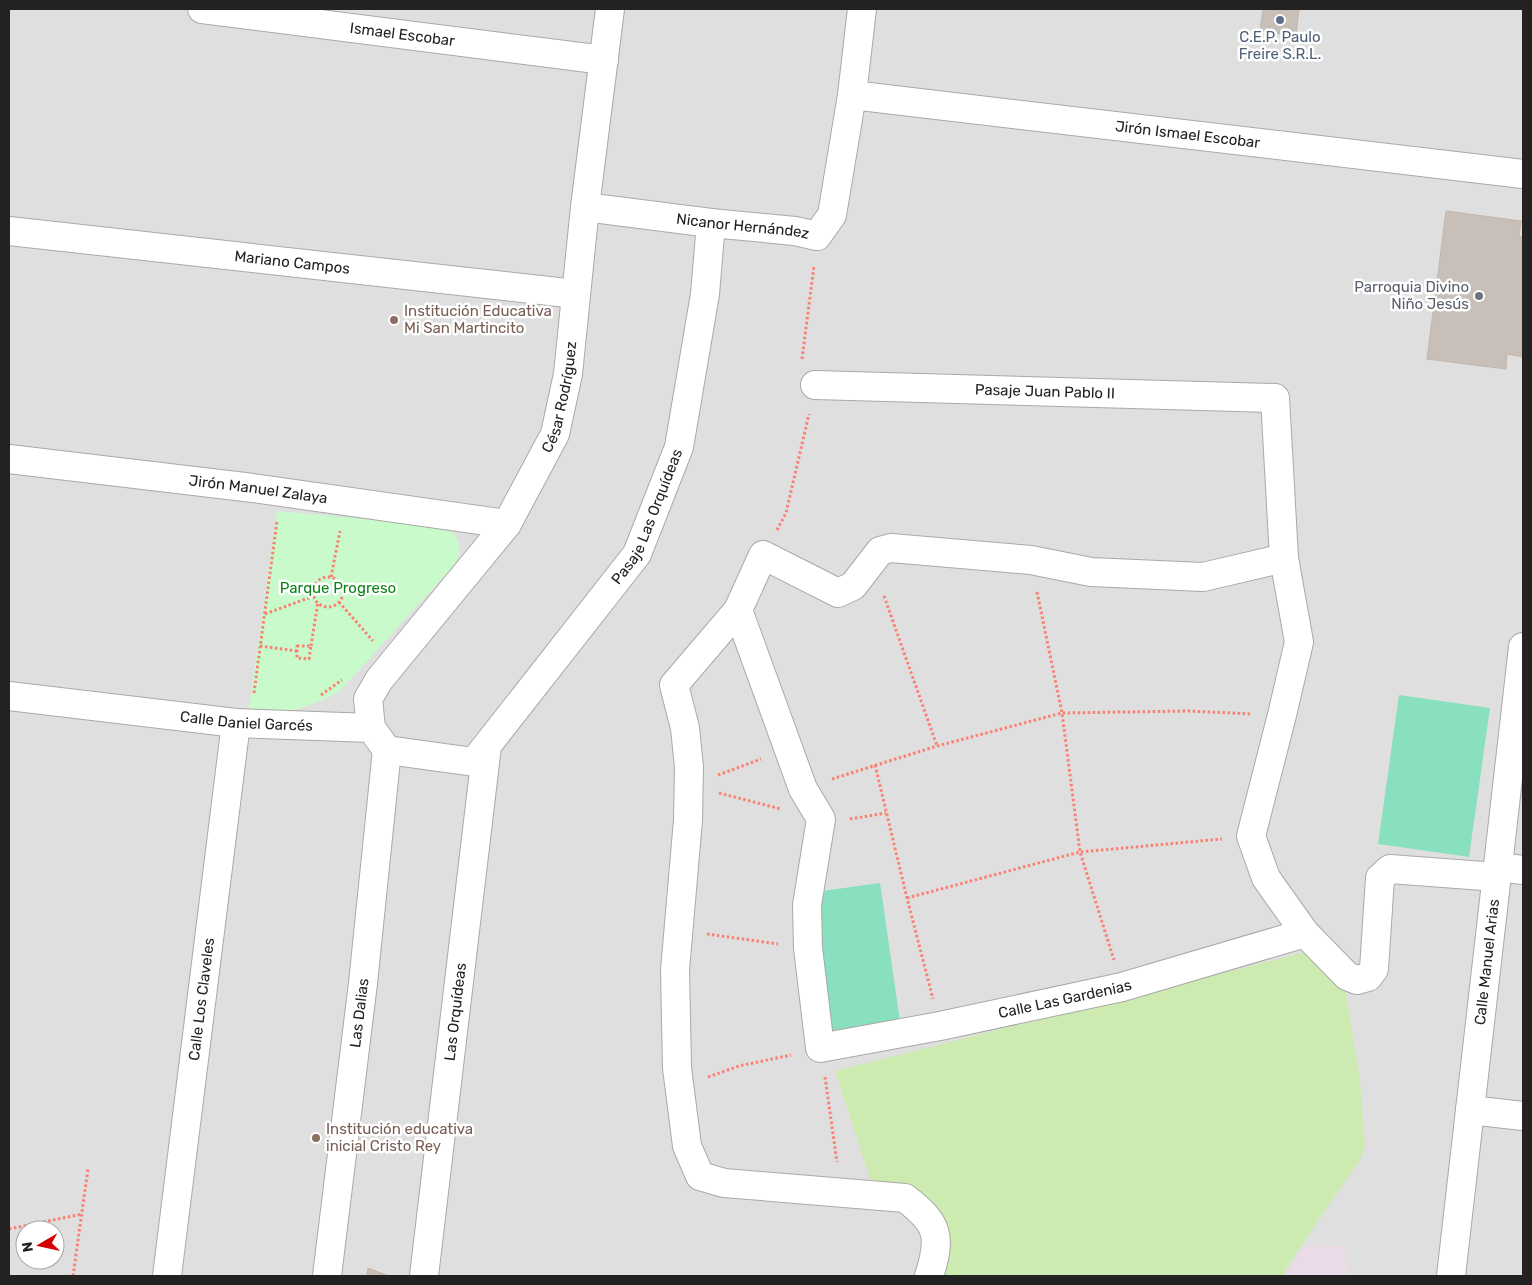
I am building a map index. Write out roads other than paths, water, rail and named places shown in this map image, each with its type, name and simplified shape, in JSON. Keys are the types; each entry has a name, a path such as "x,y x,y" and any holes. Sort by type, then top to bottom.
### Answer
{"street":[{"name":"Ismael Escobar","path":"202,9 604,60"},
{"name":"César Rodríguez","path":"371,728 368,699 378,680 507,524 555,434 568,374 585,207 610,9"},
{"name":"Nicanor Hernández","path":"585,207 711,223 795,231 817,236 832,215 852,95 862,9"},
{"name":"Jirón Ismael Escobar","path":"852,95 1523,174"},
{"name":"Pasaje Las Orquídeas","path":"481,754 637,554 679,447 705,294 711,223"},
{"name":"Mariano Campos","path":"9,231 576,294"},
{"name":"Pasaje Juan Pablo II","path":"815,384 1275,398 1284,558"},
{"name":"Jirón Manuel Zalaya","path":"9,459 282,492 507,524"},
{"path":"929,1276 936,1256 934,1229 922,1211 904,1198 724,1183 700,1176 687,1146 677,1068 675,970 688,820 689,767 685,728 674,685 738,610 763,555 838,593 854,586 880,551 891,548 1031,560 1091,572 1203,577 1284,558 1299,642 1251,836 1266,878 1305,933 1347,976 1357,980 1368,978 1374,969 1380,878 1390,870 1506,871"},
{"name":"Calle Las Gardenias","path":"738,610 803,789 820,819 807,905 808,948 820,1048 940,1026 1122,987 1305,933"},
{"name":"Calle Manuel Arias","path":"1451,1276 1470,1110 1506,871 1523,647"},
{"name":"Calle Daniel Garcés","path":"9,696 243,723 371,728"},
{"name":"Calle Los Claveles","path":"167,1276 243,723"},
{"path":"371,728 387,750 481,754"},
{"name":"Las Dalias","path":"327,1276 364,974 387,750"},
{"name":"Las Orquídeas","path":"424,1276 481,754"},
{"path":"1470,1110 1523,1116"}],"place":[{"name":"C.E.P. Paulo Freire S.R.L.","path":"1280,20"},
{"name":"Parroquia Divino Niño Jesús","path":"1479,296"},
{"name":"Institución Educativa Mi San Martincito","path":"394,320"},
{"name":"Institución educativa inicial Cristo Rey","path":"316,1138"}],"park label":[{"name":"Parque Progreso","path":"338,588"}]}
